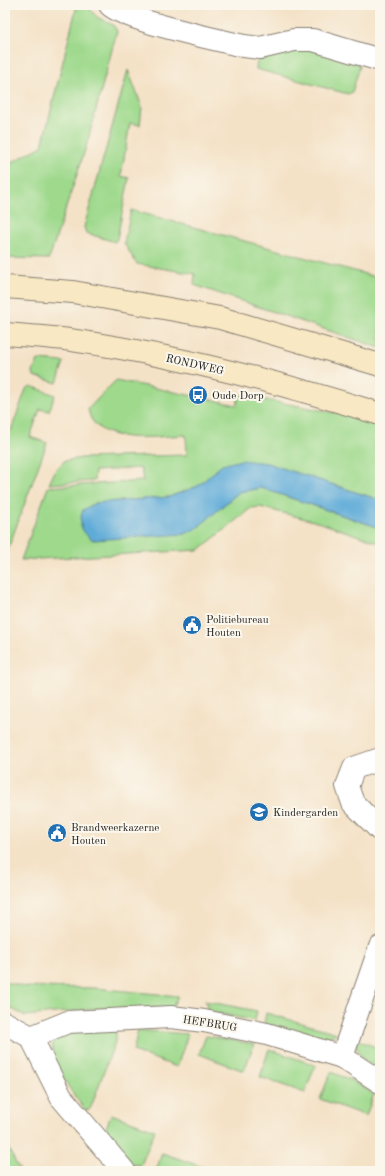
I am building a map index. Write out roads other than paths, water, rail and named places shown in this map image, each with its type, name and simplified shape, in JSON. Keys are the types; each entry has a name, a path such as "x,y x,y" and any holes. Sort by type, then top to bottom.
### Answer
{"main road":[{"path":"5,287 73,292 220,318 380,365"},
{"name":"RONDWEG","path":"5,334 76,341 174,359 297,388 380,414"}],"street":[{"path":"110,5 115,10 134,18 244,46 260,48 294,40 313,40 380,60"},
{"path":"380,759 354,768 347,786 353,803 380,830"},
{"path":"342,1057 380,947"},
{"name":"HEFBRUG","path":"32,1037 68,1022 171,1017 238,1027 342,1057 380,1082"},
{"path":"5,1023 32,1037 60,1097 124,1171"}],"water":[{"path":"241,460 267,463 380,500 380,528 261,488 239,492 197,528 185,534 93,540 83,531 81,519 83,510 95,503 169,497 198,486 222,465"}],"place":[{"name":"Oude Dorp","path":"198,395"},
{"name":"Politiebureau Houten","path":"192,625"},
{"name":"Kindergarden","path":"259,812"},
{"name":"Brandweerkazerne Houten","path":"57,833"}]}
